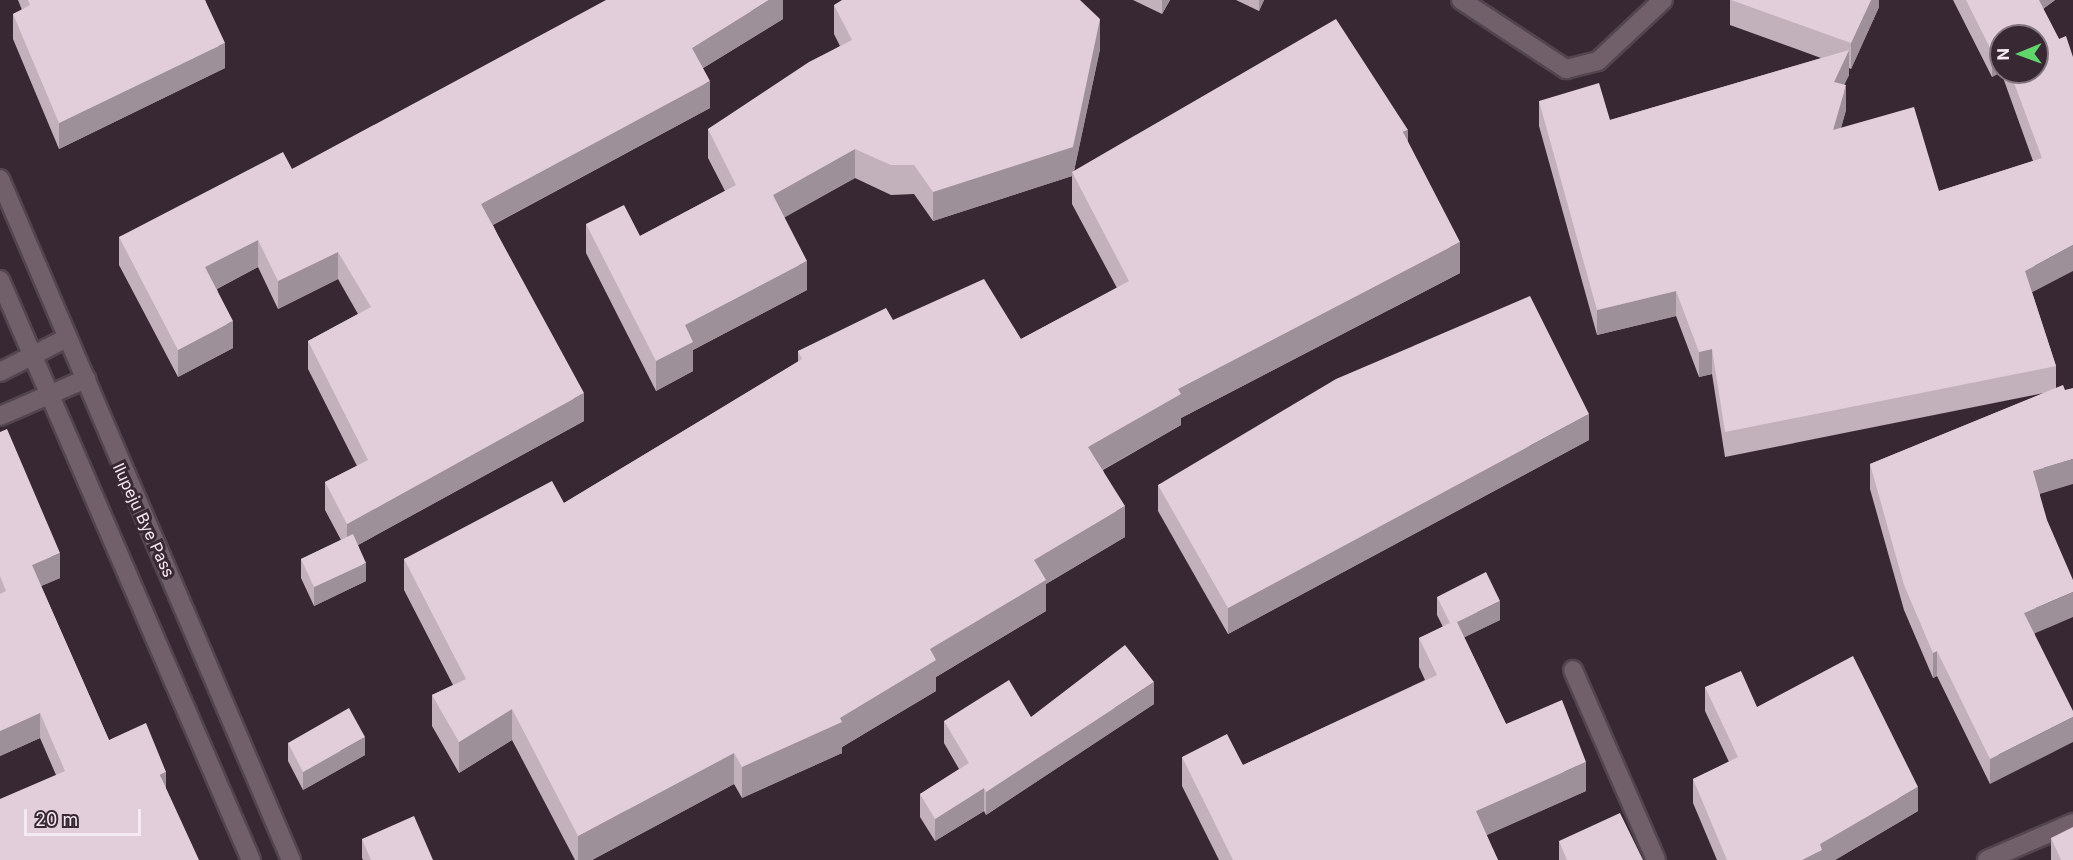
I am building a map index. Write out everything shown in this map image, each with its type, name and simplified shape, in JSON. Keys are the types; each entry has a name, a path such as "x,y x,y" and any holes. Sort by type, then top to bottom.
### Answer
{"street":[{"path":"1461,0 1566,69 1598,61 1663,0"},
{"name":"Ilupeju Bye Pass","path":"0,178 291,860"},
{"name":"Ilupeju Bye Pass","path":"0,280 31,358 52,396 251,860"},
{"path":"0,372 67,338"},
{"path":"0,416 52,396 86,379"},
{"path":"1573,670 1656,860"},
{"path":"1987,860 2073,823"}],"building":[{"path":"28,0 205,0 225,43 59,123 13,14 30,5"},
{"path":"606,0 769,0 692,48 710,81 481,204 584,393 347,524 325,482 368,460 308,341 371,307 338,252 278,281 258,240 205,267 233,321 178,350 119,237 283,152 292,169"},
{"path":"842,0 1080,0 1100,19 1073,147 933,192 914,165 891,165 855,149 773,195 807,261 685,325 693,342 656,361 586,224 624,205 640,236 736,185 708,129 809,62 852,40 834,5"},
{"path":"1731,0 1871,0 1851,43"},
{"path":"1966,0 2039,0 2059,39 2066,36 2073,57 2073,245 2025,271 2056,366 1725,432 1712,349 1699,352 1676,291 1597,310 1539,101 1599,83 1610,120 1849,50 1834,82 1846,85 1833,130 1914,107 1939,191 2042,158 2014,84 2049,84 2049,24 1989,24 1989,46"},
{"path":"1336,19 1408,130 1403,132 1460,242 1178,389 1181,394 1088,447 1125,506 1034,560 1046,580 930,649 936,660 840,718 842,722 742,767 734,753 578,836 512,709 459,742 432,695 466,679 404,559 552,481 564,503 802,359 798,351 886,308 893,320 984,279 1021,339 1129,281 1072,172"},
{"path":"1530,296 1589,414 1228,608 1158,485 1336,379"},
{"path":"2063,385 2065,390 2073,388 2073,459 2033,471 2047,520 2073,580 2073,592 2024,613 2073,711 2073,717 1990,759 1937,651 1933,653 1904,585 1870,464"},
{"path":"7,429 60,553 32,565 109,740 146,723 166,772 160,775 199,860 0,860 0,799 65,771 40,713 0,731 0,594 6,591 0,576 0,432"},
{"path":"353,534 366,563 314,587 301,559"},
{"path":"1486,572 1500,601 1457,622 1456,620 1450,623 1437,597"},
{"path":"1456,620 1506,724 1562,700 1586,762 1476,811 1498,860 1233,860 1182,757 1227,734 1243,765 1437,675 1419,638"},
{"path":"1125,645 1154,682 986,792 984,788 935,819 920,794 969,763 944,721 1009,680 1031,717"},
{"path":"1853,656 1918,787 1820,844 1822,850 1802,860 1727,860 1693,779 1738,757 1705,687 1741,671 1757,707"},
{"path":"349,708 365,737 303,772 288,743"},
{"path":"1620,813 1643,860 1567,860 1559,841"},
{"path":"414,816 433,860 371,860 362,839"},
{"path":"2073,827 2073,860 2061,860 2051,838"}]}
